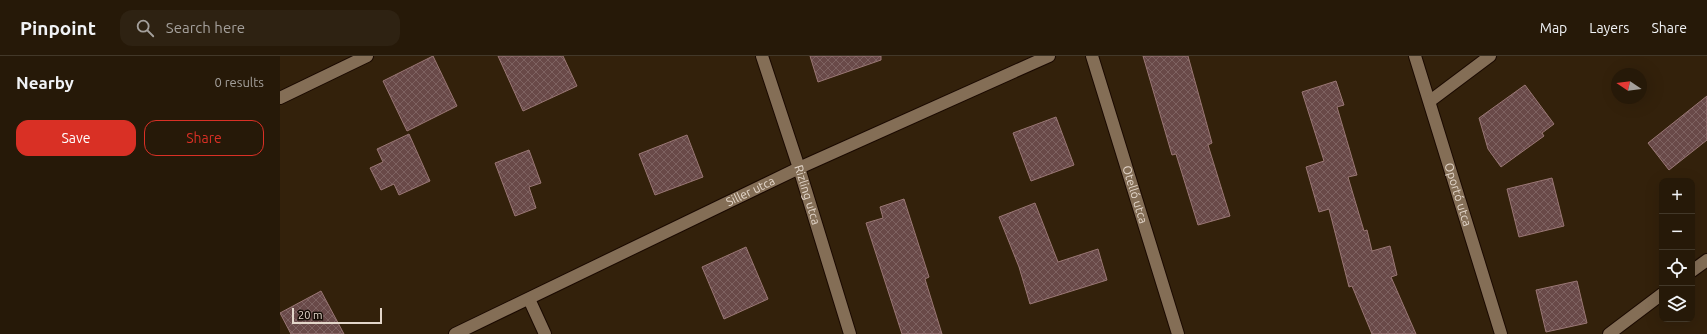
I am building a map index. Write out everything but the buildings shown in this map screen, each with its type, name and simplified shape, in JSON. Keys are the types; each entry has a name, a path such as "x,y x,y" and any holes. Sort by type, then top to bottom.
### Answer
{"street":[{"path":"280,98 367,56"},
{"name":"Rizling utca","path":"762,56 799,168 850,334"},
{"name":"Siller utca","path":"454,334 799,168 1049,56"},
{"name":"Otelló utca","path":"1092,56 1178,334"},
{"name":"Oportó utca","path":"1415,56 1501,334"},
{"path":"1430,101 1490,56"},
{"path":"1695,270 1707,260"},
{"path":"1609,334 1659,296"},
{"path":"529,299 545,334"}]}
